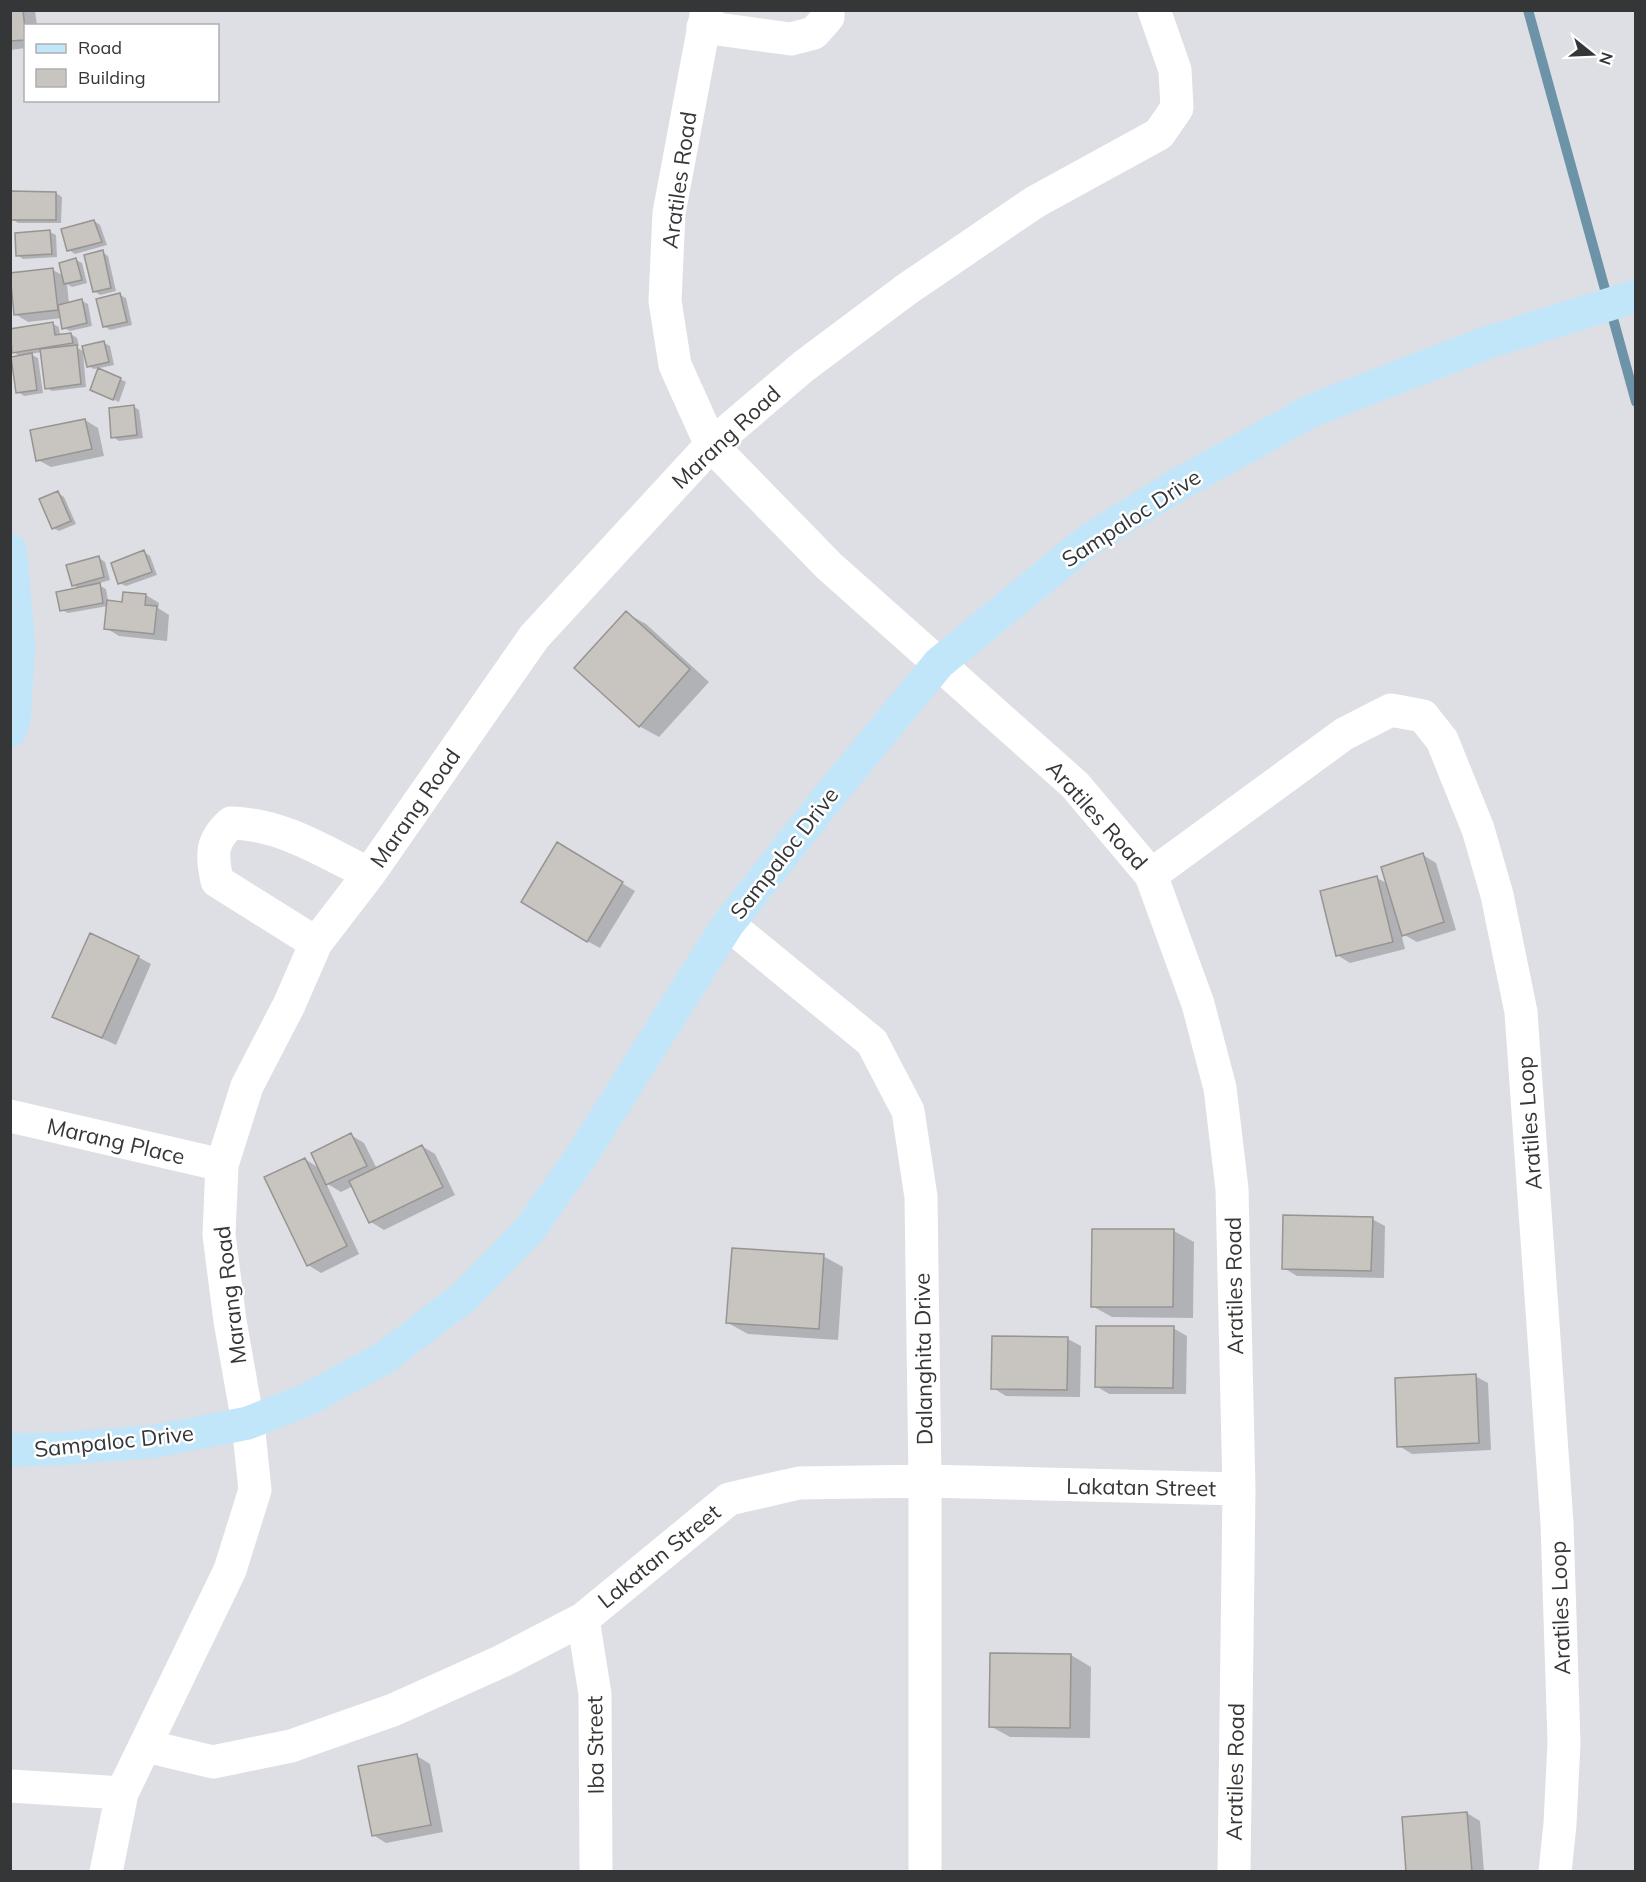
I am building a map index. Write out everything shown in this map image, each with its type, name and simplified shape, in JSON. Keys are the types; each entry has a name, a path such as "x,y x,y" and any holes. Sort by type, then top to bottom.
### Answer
{"street":[{"path":"705,19 791,39 814,33 828,16 828,10"},
{"name":"Marang Road","path":"106,1872 122,1793 230,1570 255,1490 248,1423 230,1321 219,1235 222,1165 247,1086 289,1005 316,943 369,874 534,637 711,445 804,366 907,289 1035,202 1158,134 1177,108 1175,70 1154,10"},
{"name":"Aratiles Road","path":"705,19 669,213 665,301 675,365 711,445 829,566 1075,785 1151,875 1198,1004 1220,1088 1232,1189 1239,1489 1233,1872"},
{"name":"Sampaloc Drive","path":"10,1450 58,1449 157,1441 248,1423 306,1400 384,1358 465,1296 530,1229 584,1152 728,924 939,663 1089,540 1174,487 1313,410 1486,344 1635,296"},
{"path":"10,550 19,646 14,719 10,731"},
{"name":"Aratiles Loop","path":"1151,875 1344,734 1391,710 1423,716 1442,740 1478,829 1494,884 1521,1012 1557,1523 1564,1742 1555,1872"},
{"path":"316,943 217,881 212,858 219,834 231,823 253,824 290,834 369,874"},
{"name":"Dalanghita Drive","path":"728,924 872,1042 908,1111 921,1197 925,1481 925,1872"},
{"name":"Marang Place","path":"10,1116 222,1165"},
{"name":"Lakatan Street","path":"146,1746 213,1762 291,1746 393,1710 502,1661 583,1619 729,1499 799,1483 925,1481 1239,1489"},
{"name":"Iba Street","path":"583,1619 595,1694 597,1872"},
{"path":"10,1786 122,1793"}],"building":[{"path":"10,10 23,10 24,40 10,41"},
{"path":"11,191 56,192 56,220 10,220"},
{"path":"94,220 102,242 67,251 61,229"},
{"path":"50,230 52,254 16,256 15,233"},
{"path":"103,250 111,288 93,292 84,255"},
{"path":"76,258 82,280 64,284 59,263"},
{"path":"53,268 58,310 14,315 10,273"},
{"path":"120,293 127,322 103,327 96,299"},
{"path":"82,299 87,323 62,329 58,305"},
{"path":"53,322 55,335 71,333 73,343 12,353 10,329"},
{"path":"104,341 109,362 87,367 82,346"},
{"path":"77,345 81,384 45,389 40,349"},
{"path":"32,353 37,390 16,393 11,357"},
{"path":"98,368 121,378 113,400 90,390"},
{"path":"134,405 137,435 111,438 109,408"},
{"path":"85,419 92,449 36,461 30,430"},
{"path":"58,491 71,521 52,529 39,499"},
{"path":"144,550 152,572 118,584 111,563"},
{"path":"99,556 104,577 72,586 66,565"},
{"path":"100,583 103,603 60,611 56,592"},
{"path":"123,592 146,594 145,605 157,606 154,634 104,629 107,600 122,602"},
{"path":"626,611 690,669 639,727 574,668"},
{"path":"557,842 623,882 587,942 521,902"},
{"path":"1423,853 1444,922 1402,936 1381,867"},
{"path":"1377,876 1393,942 1336,956 1320,891"},
{"path":"90,933 139,956 102,1038 52,1017"},
{"path":"351,1133 367,1166 326,1185 311,1153"},
{"path":"422,1145 443,1187 369,1223 349,1181"},
{"path":"305,1158 347,1246 307,1266 264,1177"},
{"path":"1283,1215 1373,1217 1371,1271 1282,1269"},
{"path":"1092,1229 1174,1229 1173,1307 1091,1307"},
{"path":"732,1248 824,1254 819,1329 726,1323"},
{"path":"1096,1326 1174,1326 1173,1388 1095,1387"},
{"path":"992,1336 1068,1337 1067,1390 991,1389"},
{"path":"1476,1374 1479,1443 1397,1447 1395,1378"},
{"path":"990,1653 1071,1654 1070,1728 989,1727"},
{"path":"417,1754 431,1825 372,1836 358,1766"},
{"path":"1467,1812 1472,1872 1406,1872 1402,1817"}],"waterway":[{"path":"1528,10 1636,402"}]}
